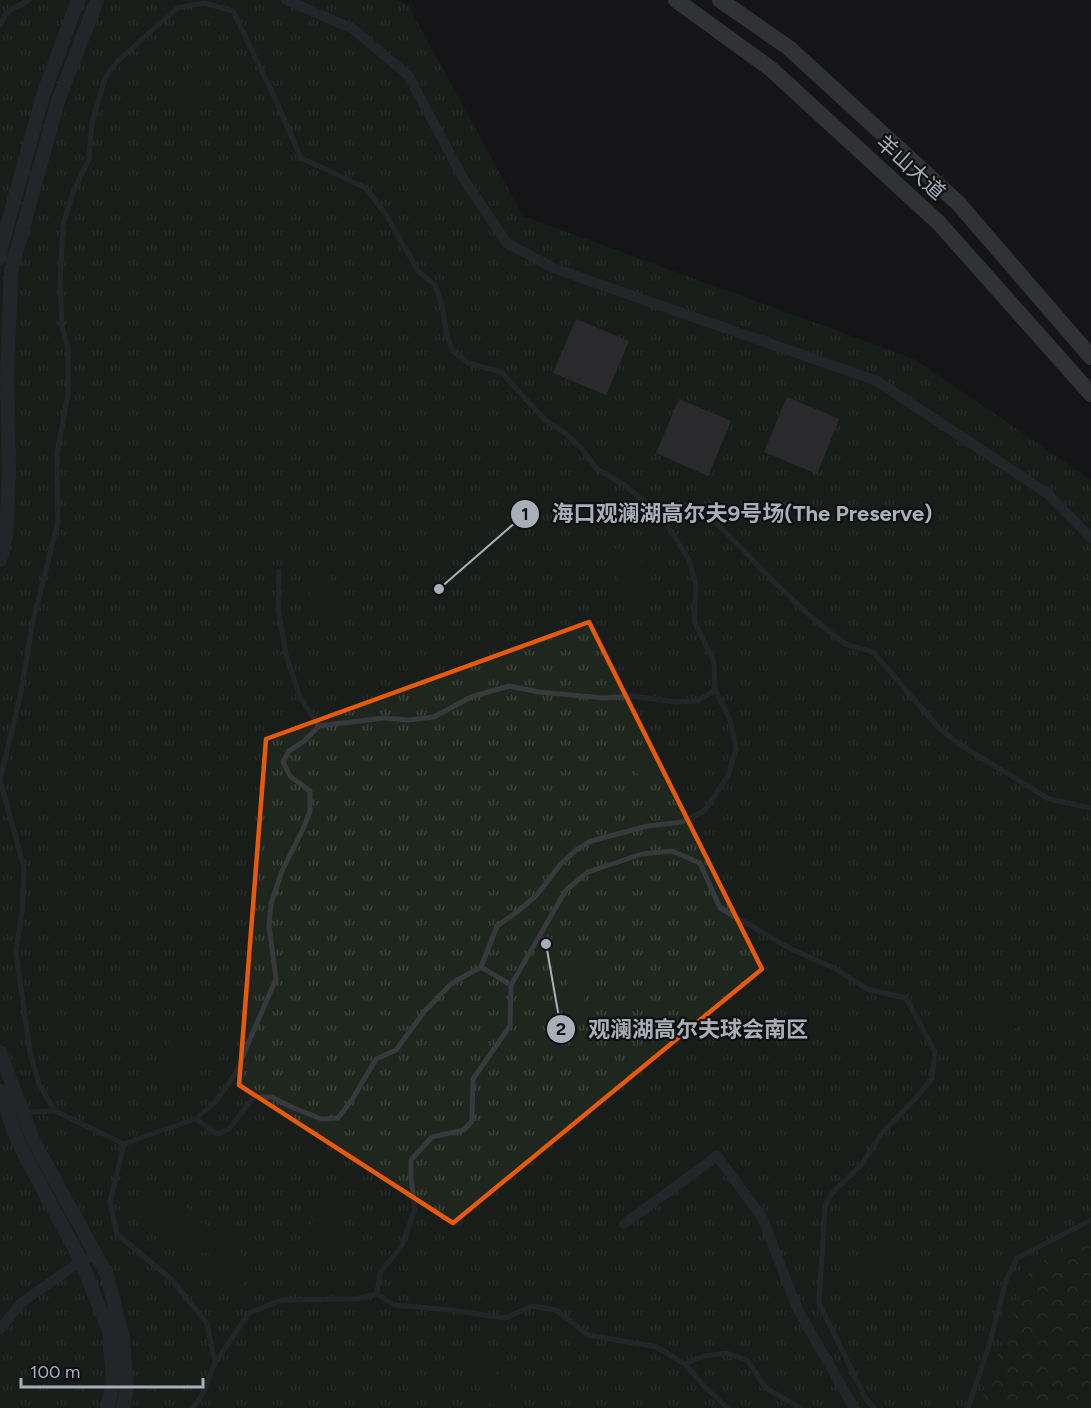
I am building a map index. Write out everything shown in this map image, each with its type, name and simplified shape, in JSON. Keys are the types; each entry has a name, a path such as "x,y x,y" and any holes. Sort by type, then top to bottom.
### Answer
{"main road":[{"name":"羊山大道","path":"676,0 771,69 939,223 1091,394"},
{"name":"羊山大道","path":"720,0 789,48 958,203 1091,357"}],"street":[{"path":"0,258 2,243 43,95 78,0"},
{"path":"0,560 6,536 9,472 7,378 11,271 58,101 97,0"},
{"path":"286,0 353,29 408,75 463,178 507,243 553,267 877,381 1048,494 1091,538"},
{"path":"0,1052 33,1140 107,1275 123,1340 127,1388 123,1408"},
{"path":"0,1091 18,1142 81,1261 109,1331 113,1381 108,1408"},
{"path":"624,1224 717,1156 762,1217 798,1310 854,1408"},
{"path":"0,1329 21,1303 81,1261 96,1255"}],"lane":[{"path":"0,25 7,12 28,0"},
{"path":"55,1111 39,1084 30,1053 16,952 22,911 24,868 0,780 20,697 33,621 58,522 57,454 68,394 68,348 62,327 60,282 63,225 73,192 89,159 92,123 105,78 118,61 177,8 204,3 233,11 301,158 366,188 386,215 419,272 435,285 442,306 447,336 453,351 468,363 501,372 545,420 565,433 581,448 597,469 622,484 660,514 689,560 696,585 694,621 714,662 715,690 730,719 736,749 728,776 704,811 682,822 648,826 591,841 576,850 560,865 536,896 497,926 481,967 453,982 424,1012 396,1050 376,1059 354,1098 338,1118 322,1119 272,1097 254,1097 229,1129 217,1134 196,1119"},
{"path":"660,514 684,506 701,507 771,579 811,616 845,644 873,652 939,728 959,744 1050,799 1091,808"},
{"path":"279,571 278,608 286,655 300,697 319,726"},
{"path":"31,1112 55,1111 124,1144 196,1119 216,1101 234,1076 276,979 269,926 271,904 282,871 310,811 310,791 290,776 283,762 289,751 304,741 319,726 384,718 408,720 434,717 471,697 509,686 539,692 603,698 631,696 676,702 698,701 715,690"},
{"path":"377,1294 380,1273 402,1245 415,1209 411,1160 432,1137 464,1130 472,1121 472,1079 510,1026 511,985 566,890 588,872 642,854 672,850 700,862 720,908 789,948 834,968 867,989 906,998 935,1052 932,1078 882,1133 862,1164 832,1193 825,1206 819,1303 861,1388 874,1408"},
{"path":"481,967 511,985"},
{"path":"124,1144 110,1202 117,1234 171,1279 207,1323 215,1364"},
{"path":"968,1408 988,1349 1006,1281 1017,1258 1091,1220"},
{"path":"193,1408 202,1395 215,1364 249,1313 282,1300 355,1299 377,1294 394,1305 505,1318 532,1306 556,1310 588,1335 657,1347 685,1364 728,1408"},
{"path":"685,1364 704,1356 727,1353 747,1360 766,1388 800,1408"}],"highlighted area":[{"path":"589,622 762,969 453,1223 239,1085 266,739"}],"green space":[{"path":"0,0 395,0 408,5 523,216 914,359 1091,480 1091,1408 0,1408"},
{"path":"190,68 198,68 205,73 204,88 195,115 186,121 174,112 172,98 179,76"},
{"path":"617,548 629,552 649,568 648,600 641,611 625,602 619,579 606,558"},
{"path":"314,567 327,570 335,592 348,606 344,617 336,622 325,620 314,610 308,578"},
{"path":"658,750 672,752 682,758 688,766 682,777 641,777 632,767 634,756"},
{"path":"782,851 792,857 787,867 765,873 748,882 744,878 746,870 769,854"},
{"path":"580,957 591,961 596,970 578,1013 568,1016 564,1014 562,1004 571,961"},
{"path":"992,1001 1021,1007 1028,1020 1011,1031 999,1034 995,1024 981,1021 967,1023 962,1008 971,1003"},
{"path":"185,1033 195,1044 196,1057 180,1076 151,1083 146,1076 173,1038"},
{"path":"980,1141 1008,1146 1018,1163 1013,1179 1005,1182 987,1161 956,1160 951,1151 961,1142"},
{"path":"156,1193 185,1203 193,1220 224,1232 243,1256 248,1280 226,1296 208,1253 188,1254 137,1219"},
{"path":"343,1193 350,1201 335,1229 337,1239 334,1251 327,1253 316,1244 311,1227 325,1201"},
{"path":"1091,1227 1091,1408 984,1408 983,1396 1030,1270"},
{"path":"891,1237 898,1245 896,1256 885,1269 884,1287 879,1293 864,1292 858,1289 858,1274 868,1264 871,1243"},
{"path":"476,1355 488,1359 498,1376 514,1389 516,1401 509,1407 500,1408 489,1403 479,1383 462,1369 464,1356"}],"building":[{"path":"576,319 629,341 606,395 553,373"},
{"path":"787,397 839,419 817,474 764,452"},
{"path":"679,399 731,421 708,476 656,453"}],"place":[{"name":"海口观澜湖高尔夫9号场(The Preserve)","path":"439,589"},
{"name":"观澜湖高尔夫球会南区","path":"546,944"}]}
